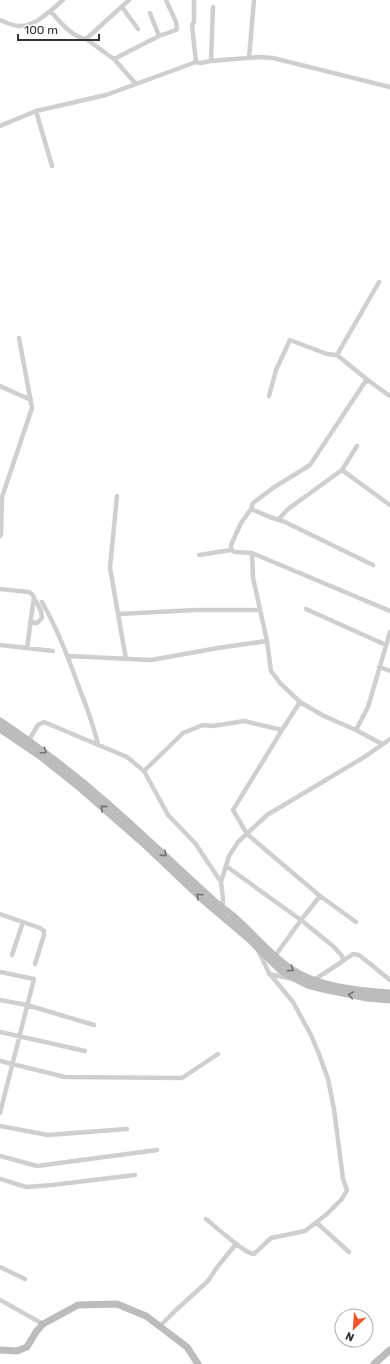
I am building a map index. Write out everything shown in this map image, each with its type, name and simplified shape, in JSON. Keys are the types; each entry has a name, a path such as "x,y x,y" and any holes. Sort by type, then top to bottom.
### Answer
{"main road":[{"path":"0,721 143,843 203,900 221,911"},
{"path":"0,729 29,740 107,802 221,911 291,969 323,983 370,992 390,993"},
{"path":"241,927 255,945 280,970 295,979 308,985 347,995 390,1000"},
{"path":"3,1350 17,1351 27,1347 43,1324 78,1305 116,1304 146,1316 160,1326 188,1347 198,1364"},
{"path":"374,1364 390,1350"}],"street":[{"path":"0,20 18,26 30,25 50,11 62,0"},
{"path":"86,39 129,0"},
{"path":"114,59 159,36 176,30 176,22 166,0"},
{"path":"194,0 194,22 192,25 196,62"},
{"path":"249,58 254,0"},
{"path":"122,7 138,29"},
{"path":"211,61 213,8"},
{"path":"50,11 68,29 78,36 86,39 114,59 136,84"},
{"path":"150,13 159,36"},
{"path":"0,126 36,111 106,94 196,62 201,63 249,58 273,58 390,87"},
{"path":"36,111 52,166"},
{"path":"337,355 380,282"},
{"path":"0,536 2,497 32,408 19,338"},
{"path":"270,396 276,370 290,340 327,354 337,355 368,381 390,396"},
{"path":"231,550 231,545 241,523 254,503 273,488 310,465 364,382 368,381"},
{"path":"0,386 31,400"},
{"path":"279,520 288,509 342,470 357,446"},
{"path":"342,470 390,505"},
{"path":"117,496 110,568 126,659"},
{"path":"251,509 279,520 373,565"},
{"path":"199,555 231,550 235,552 252,553 390,611"},
{"path":"252,553 252,578 267,641 271,671 280,683 300,702 324,716 356,730 382,744"},
{"path":"0,589 29,592 34,597 27,648"},
{"path":"30,622 37,622 42,618 41,611 36,601"},
{"path":"42,602 52,619 68,656 95,731 98,745"},
{"path":"306,609 386,645"},
{"path":"119,614 196,610 259,610"},
{"path":"356,730 368,707 390,632"},
{"path":"68,656 151,660 267,641"},
{"path":"0,646 53,651"},
{"path":"379,667 390,670"},
{"path":"300,702 233,810 247,834 320,896 356,922"},
{"path":"144,771 183,733 203,725 213,726 244,721 282,730"},
{"path":"29,740 38,725 44,722 127,757 144,771 168,815 195,843 221,882"},
{"path":"221,911 223,900 221,882 229,856 238,842 267,816 390,739"},
{"path":"226,866 301,920 334,947 342,956 343,961"},
{"path":"275,956 320,896"},
{"path":"0,914 40,928 44,931 35,964"},
{"path":"12,955 23,922"},
{"path":"206,1219 248,1253 254,1254 271,1238 305,1231 317,1223 342,1199 346,1190 343,1179 334,1109 328,1079 312,1035 293,1002 269,974 255,945"},
{"path":"314,980 353,954 359,955 390,980"},
{"path":"0,972 34,979 0,1113"},
{"path":"269,974 295,979"},
{"path":"0,1000 28,1005 94,1025"},
{"path":"0,1032 85,1051"},
{"path":"0,1061 65,1077 182,1078 218,1054"},
{"path":"0,1126 48,1136 127,1129"},
{"path":"0,1156 37,1166 157,1150"},
{"path":"0,1179 26,1186 52,1185 135,1174"},
{"path":"317,1223 349,1252"},
{"path":"160,1326 208,1281 236,1244"},
{"path":"0,1267 25,1279"},
{"path":"0,1300 43,1324"},
{"path":"0,1356 3,1350"}]}
